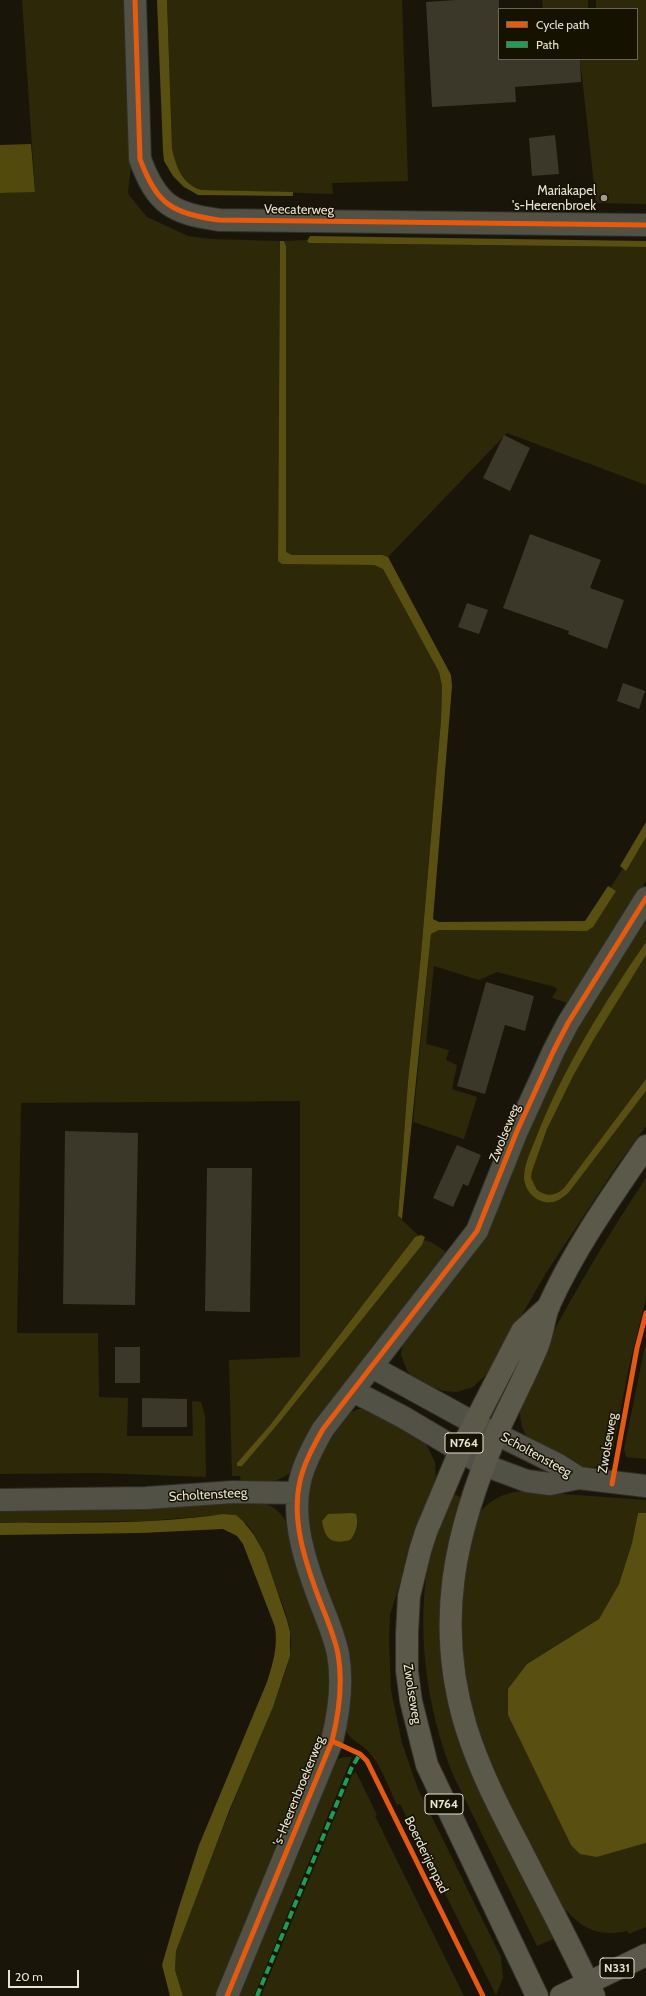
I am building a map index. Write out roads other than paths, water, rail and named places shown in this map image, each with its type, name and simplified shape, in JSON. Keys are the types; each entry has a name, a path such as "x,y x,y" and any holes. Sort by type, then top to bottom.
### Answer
{"main road":[{"name":"Zwolseweg","path":"590,1989 491,1790 466,1728 459,1702 453,1669 451,1642 452,1584 460,1536 484,1465 538,1344 548,1306 596,1219 646,1146"},
{"name":"Zwolseweg","path":"536,1996 428,1765 411,1701 407,1671 406,1633 409,1596 426,1532 460,1451 522,1331 548,1306"},
{"name":"N331","path":"561,1996 590,1989 646,1955"}],"street":[{"name":"Veecaterweg","path":"135,0 140,159 148,182 160,197 172,207 192,216 219,220 646,225"},
{"name":"Zwolseweg","path":"372,1367 477,1231 520,1125 554,1050 575,1011 646,898"},
{"path":"298,1493 306,1464 323,1429 372,1367"},
{"name":"Scholtensteeg","path":"372,1367 474,1423 497,1433 557,1464 578,1478"},
{"name":"Scholtensteeg","path":"353,1391 403,1417 484,1465 527,1481 550,1484 578,1478 646,1486"},
{"name":"Scholtensteeg","path":"0,1500 146,1498 233,1492 298,1493"},
{"name":"'s-Heerenbroekerweg","path":"227,1996 332,1741 340,1693 338,1654 308,1568 298,1521 298,1493"}],"place":[{"name":"Mariakapel 's-Heerenbroek","path":"604,198"}]}
